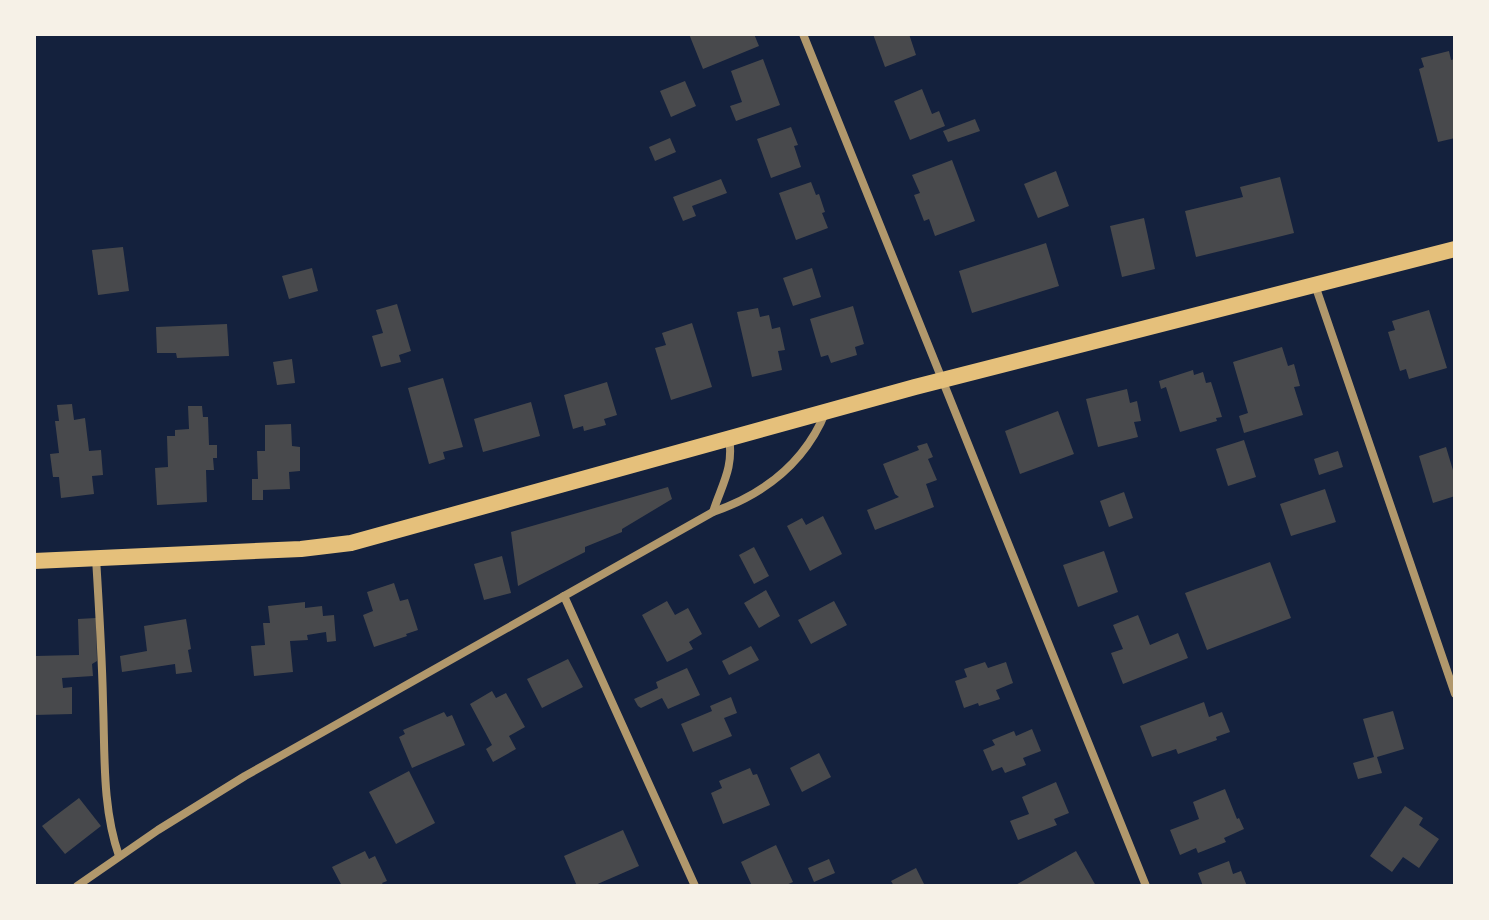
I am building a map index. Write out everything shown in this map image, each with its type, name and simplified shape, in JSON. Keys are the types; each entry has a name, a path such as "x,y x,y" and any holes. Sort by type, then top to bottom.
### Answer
{"main road":[{"path":"34,561 301,549 351,543 941,380 1455,249"}],"street":[{"path":"803,34 1146,886"},
{"path":"1315,284 1455,694"},
{"path":"77,886 194,807 293,747 713,512 750,496 791,467 815,436 826,411"},
{"path":"713,512 730,467 729,437"},
{"path":"96,558 107,804 119,856"},
{"path":"564,596 695,886"}],"building":[{"path":"689,34 754,34 759,46 703,69"},
{"path":"873,34 909,34 916,55 885,67"},
{"path":"1449,51 1451,60 1455,59 1455,138 1438,142 1419,69 1424,67 1421,58"},
{"path":"763,59 780,105 736,121 730,106 742,102 731,71"},
{"path":"685,81 696,106 671,117 660,91"},
{"path":"922,89 932,114 939,111 945,126 910,140 894,101"},
{"path":"975,119 980,131 948,142 943,131"},
{"path":"791,127 798,145 794,146 801,167 771,178 757,139"},
{"path":"670,138 676,152 655,161 649,147"},
{"path":"952,160 975,221 935,236 929,219 924,221 914,195 920,193 912,175"},
{"path":"1056,171 1069,206 1038,218 1024,184"},
{"path":"1280,177 1294,233 1196,257 1185,211 1243,197 1240,187"},
{"path":"721,179 727,193 692,206 696,216 683,221 673,197"},
{"path":"811,182 816,195 819,194 828,228 796,240 779,193"},
{"path":"1144,218 1155,269 1122,277 1110,226"},
{"path":"1046,243 1059,286 972,313 959,271"},
{"path":"123,247 129,291 98,295 92,250"},
{"path":"312,268 318,291 289,299 282,276"},
{"path":"812,268 821,297 793,306 783,278"},
{"path":"397,304 411,351 399,355 401,362 381,367 372,336 383,333 376,310"},
{"path":"853,306 864,344 855,347 857,355 831,363 828,355 821,357 810,319"},
{"path":"758,308 760,317 769,315 772,329 780,327 785,350 778,351 782,370 752,377 737,312"},
{"path":"1429,310 1447,368 1409,379 1406,369 1400,371 1388,332 1395,330 1392,321"},
{"path":"692,323 712,387 671,400 655,348 666,345 662,333"},
{"path":"227,324 229,356 177,358 176,353 157,353 156,327"},
{"path":"1282,347 1288,366 1294,364 1300,386 1294,387 1303,415 1244,433 1239,416 1248,413 1233,362"},
{"path":"292,359 295,383 277,385 273,362"},
{"path":"1193,370 1194,375 1203,372 1206,383 1211,382 1222,417 1180,432 1166,387 1161,389 1159,381"},
{"path":"443,378 463,447 443,452 445,459 429,464 408,388"},
{"path":"607,382 617,415 604,419 606,425 584,431 583,426 573,429 564,395"},
{"path":"1127,389 1130,403 1137,401 1141,421 1134,422 1138,437 1098,447 1086,399"},
{"path":"531,402 540,436 483,452 474,419"},
{"path":"72,404 74,420 85,418 89,451 101,450 103,475 92,476 94,494 61,498 59,477 53,477 50,454 59,453 55,421 59,421 57,405"},
{"path":"188,406 202,406 203,417 208,417 209,445 217,445 217,458 213,458 214,470 206,470 207,502 157,505 155,468 168,467 167,436 175,436 175,430 189,429"},
{"path":"1058,411 1074,454 1020,474 1005,431"},
{"path":"291,424 292,446 300,447 300,471 289,472 290,489 263,490 263,500 252,500 252,479 258,479 257,451 265,451 265,425"},
{"path":"1244,440 1256,477 1228,486 1216,449"},
{"path":"927,443 933,457 928,459 937,480 926,484 934,507 875,530 867,510 899,497 883,464 919,450 917,446"},
{"path":"1446,447 1455,477 1455,496 1433,503 1419,456"},
{"path":"1338,451 1343,467 1319,475 1314,459"},
{"path":"668,487 672,499 622,529 622,532 585,547 585,552 518,586 511,532"},
{"path":"1325,489 1336,522 1291,536 1280,504"},
{"path":"1124,492 1133,518 1109,527 1100,501"},
{"path":"823,516 842,554 810,571 787,526 802,518 806,525"},
{"path":"754,547 769,576 754,584 739,555"},
{"path":"1104,551 1118,592 1078,607 1063,565"},
{"path":"502,556 511,593 484,600 474,564"},
{"path":"1270,562 1291,618 1207,650 1185,593"},
{"path":"394,583 400,601 408,599 418,630 374,647 363,615 373,611 367,592"},
{"path":"766,590 780,616 759,628 744,603"},
{"path":"667,601 675,615 688,608 702,634 689,642 693,649 667,662 642,615"},
{"path":"834,601 847,625 811,644 798,620"},
{"path":"305,602 305,608 322,606 323,616 334,615 336,641 327,642 326,632 307,635 308,640 290,641 293,672 254,676 251,646 265,645 263,623 270,623 268,606"},
{"path":"1138,615 1150,645 1178,633 1188,658 1123,684 1111,653 1123,649 1113,625"},
{"path":"96,618 97,661 92,664 93,676 62,678 63,688 72,687 72,714 34,715 35,656 79,655 78,619"},
{"path":"186,619 192,672 176,674 175,664 122,672 120,656 147,651 144,626"},
{"path":"751,646 759,660 729,675 722,661"},
{"path":"568,659 583,687 542,708 527,679"},
{"path":"985,662 988,668 1006,662 1013,683 996,690 1000,699 964,708 955,681 967,677 964,669"},
{"path":"687,668 700,695 668,709 662,698 641,708 638,706 634,699 658,688 656,682"},
{"path":"492,691 496,698 506,693 525,727 509,736 516,749 493,762 486,749 492,745 470,704"},
{"path":"731,697 737,713 724,718 732,736 693,752 681,724 712,711 710,706"},
{"path":"1204,702 1209,717 1222,712 1230,732 1178,754 1176,749 1152,757 1140,726"},
{"path":"1393,711 1404,749 1377,757 1382,773 1358,779 1353,763 1374,757 1363,719"},
{"path":"444,712 447,717 452,715 465,745 412,768 399,737 405,734 403,730"},
{"path":"1032,729 1041,751 1023,758 1026,765 1005,773 1002,767 992,771 983,750 995,745 992,740 1014,731 1016,736"},
{"path":"819,753 831,777 802,792 790,768"},
{"path":"750,768 753,775 757,774 770,805 723,824 711,793 722,788 719,781"},
{"path":"409,771 435,823 396,844 369,792"},
{"path":"1056,782 1069,813 1054,819 1057,825 1018,840 1010,821 1029,814 1022,797"},
{"path":"1225,789 1244,829 1224,838 1226,842 1198,853 1196,848 1180,855 1170,830 1199,819 1193,802"},
{"path":"79,798 101,826 65,854 42,826"},
{"path":"1405,806 1423,818 1419,825 1439,839 1419,868 1403,857 1392,872 1370,856"},
{"path":"623,830 639,866 593,886 577,886 564,856"},
{"path":"776,845 793,882 784,886 752,886 741,862"},
{"path":"365,851 369,859 375,856 387,881 382,883 384,886 342,886 332,867"},
{"path":"1076,851 1096,886 1014,886"},
{"path":"829,859 835,873 814,882 808,868"},
{"path":"1229,861 1233,874 1241,871 1247,886 1203,886 1198,873"},
{"path":"916,868 925,886 894,886 891,881"}]}
